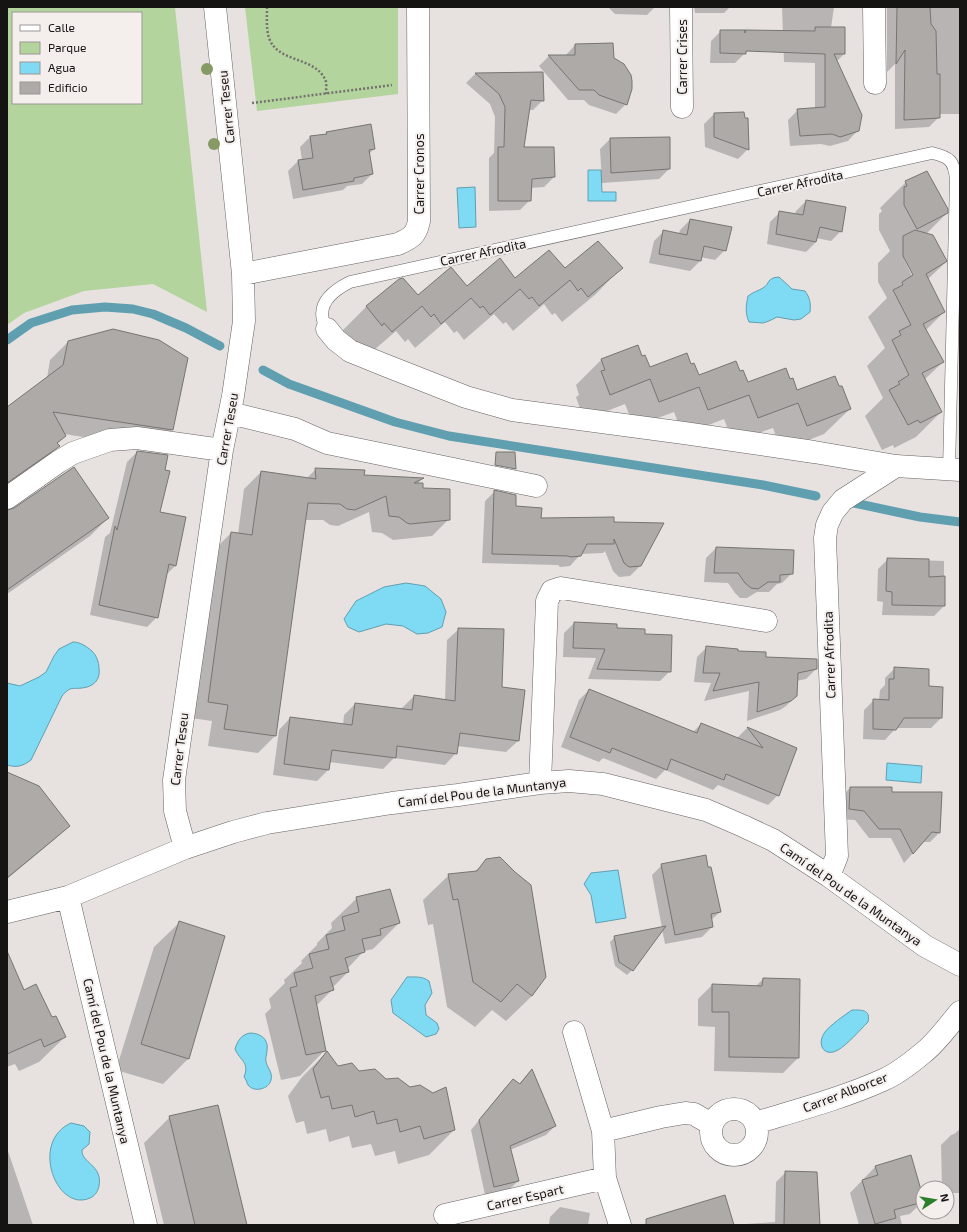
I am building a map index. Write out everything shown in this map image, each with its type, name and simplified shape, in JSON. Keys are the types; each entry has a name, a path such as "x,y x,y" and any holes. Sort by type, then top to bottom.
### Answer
{"street":[{"name":"Carrer Teseu","path":"185,848 174,811 174,780 222,450 232,404 244,322 243,274 215,7"},
{"name":"Carrer Cronos","path":"243,274 398,244 408,240 415,234 419,221 418,7"},
{"name":"Carrer Crises","path":"681,7 682,107"},
{"path":"874,7 875,83"},
{"name":"Carrer Afrodita","path":"327,329 336,340 350,351 466,397 512,410 722,439 859,459 896,466 954,470"},
{"path":"232,404 327,443 536,486"},
{"path":"7,498 73,453 110,440 137,438 222,450"},
{"name":"Carrer Afrodita","path":"829,876 837,856 825,538 827,525 833,512 843,500 896,466"},
{"path":"540,783 547,600 552,591 561,588 766,621"},
{"name":"Camí del Pou de la Muntanya","path":"7,912 68,897 185,848 233,832 267,823 392,803 540,783 569,781 603,784 706,810 773,840 829,876 925,946 960,965"},
{"name":"Camí del Pou de la Muntanya","path":"68,897 146,1225"},
{"name":"Carrer Alborcer","path":"755,1123 808,1107 884,1080 907,1066 924,1053 960,1012"},
{"path":"574,1032 603,1130 605,1178 620,1225"},
{"path":"739,1109 752,1117 757,1131 756,1139 753,1146 747,1152 731,1156 724,1154 717,1149 712,1142 710,1134 711,1124 719,1114 725,1110 739,1109"},
{"path":"603,1130 685,1113 694,1114 711,1124"},
{"name":"Carrer Espart","path":"445,1215 605,1178"}],"lane":[{"name":"Carrer Afrodita","path":"327,329 323,320 323,308 328,298 338,289 350,282 932,153 941,155 951,161 956,179 954,470"}],"path":[{"path":"267,7 266,20 269,38 276,50 316,68 325,79 326,94"},
{"path":"226,107 418,82"}],"green space":[{"path":"7,7 175,7 207,312 153,284 84,291 24,313 7,325"},
{"path":"245,7 398,7 398,94 257,111"}],"water":[{"path":"588,170 601,170 602,192 616,192 616,201 588,201"},
{"path":"475,187 476,227 459,228 457,188"},
{"path":"779,277 792,289 805,291 810,301 810,312 801,319 794,320 777,317 763,323 749,322 746,309 748,296 763,288 772,278"},
{"path":"406,583 425,586 441,599 446,612 442,627 428,633 417,634 403,626 386,624 359,632 348,627 344,619 356,601 384,587"},
{"path":"73,642 85,646 95,654 99,666 99,676 90,686 70,689 62,696 31,760 20,766 7,765 7,683 20,686 39,677 46,672 59,649"},
{"path":"887,763 922,766 921,783 886,780"},
{"path":"618,870 626,918 596,923 591,895 584,884 591,873"},
{"path":"407,977 416,977 429,981 432,993 425,1005 426,1015 437,1023 439,1029 436,1034 426,1037 393,1013 391,1000"},
{"path":"852,1010 862,1010 867,1012 869,1018 868,1022 842,1048 833,1052 825,1051 821,1045 821,1041 825,1032 834,1023"},
{"path":"250,1033 260,1035 267,1043 266,1060 271,1073 271,1080 267,1086 261,1089 254,1089 248,1085 244,1077 246,1068 244,1062 235,1049 240,1038"},
{"path":"71,1123 84,1126 90,1132 89,1144 82,1150 85,1158 98,1173 99,1186 97,1191 90,1198 78,1200 67,1195 58,1186 52,1173 50,1159 52,1145 58,1132"}],"building":[{"path":"897,7 930,7 931,24 936,31 937,74 940,74 940,118 904,120 905,50 896,64"},
{"path":"815,27 845,27 845,54 834,54 862,115 859,131 840,137 832,134 800,136 797,109 825,107 825,54 746,51 746,54 720,53 720,30 815,31"},
{"path":"613,43 614,58 624,64 631,75 632,89 627,105 599,95 594,90 579,90 548,55 575,55 575,44"},
{"path":"543,72 544,101 531,100 524,147 554,147 555,177 532,179 531,201 498,201 498,147 504,147 505,107 499,94 475,73"},
{"path":"744,112 745,118 748,118 749,150 714,137 714,113"},
{"path":"371,124 375,149 369,150 373,174 354,178 354,181 303,190 298,160 313,158 310,136 327,134 326,132"},
{"path":"670,137 670,169 611,173 610,138"},
{"path":"927,171 948,209 948,213 917,229 904,205 904,187 907,186 905,181"},
{"path":"806,200 846,207 842,232 820,227 816,242 776,234 779,211 803,215"},
{"path":"690,219 732,227 726,251 704,246 701,261 659,254 663,230 687,235"},
{"path":"915,230 933,235 947,261 926,274 945,312 923,324 944,362 922,373 942,412 920,423 918,420 908,425 889,390 900,384 898,382 909,375 892,340 901,335 899,331 911,325 893,290 903,285 902,282 913,275 903,256 903,236"},
{"path":"598,241 623,268 588,297 581,288 578,291 570,280 539,306 532,297 529,299 520,289 490,315 483,306 480,308 471,298 441,324 434,314 431,317 422,306 392,332 384,323 382,326 366,306 399,279 403,278 418,295 451,267 467,286 500,258 515,278 549,250 565,268"},
{"path":"113,329 159,340 188,358 173,430 53,412 66,436 57,443 60,446 7,483 7,407 63,365 68,341"},
{"path":"638,345 642,356 645,355 650,367 687,353 691,364 694,363 699,375 736,361 740,371 743,370 748,382 786,368 790,379 793,378 797,390 835,376 839,386 842,386 851,409 807,426 798,403 758,418 749,395 708,410 699,387 659,402 650,379 610,395 601,371 605,370 601,359"},
{"path":"137,451 168,455 165,470 170,471 160,512 186,517 176,566 169,564 158,618 99,605 115,526 117,530"},
{"path":"496,452 515,452 516,469 495,465"},
{"path":"74,467 109,518 7,590 7,510 14,508"},
{"path":"315,468 365,470 364,475 424,478 414,483 423,483 423,488 450,489 450,520 410,524 407,523 399,517 389,516 386,496 355,510 347,509 340,504 308,503 276,736 224,729 228,705 208,702 231,532 252,535 261,471 316,479"},
{"path":"494,490 516,495 516,506 542,508 541,518 614,517 614,522 664,523 641,566 629,567 624,563 614,539 614,544 587,544 581,556 571,557 492,554"},
{"path":"716,547 794,550 793,574 780,575 780,582 768,582 758,589 751,588 745,583 738,573 714,573"},
{"path":"887,558 929,559 929,577 945,576 945,606 892,605 892,592 886,591"},
{"path":"574,622 617,624 617,628 645,629 645,634 672,635 671,672 597,669 605,649 573,648"},
{"path":"458,628 504,629 502,687 525,690 519,741 460,733 457,754 397,746 396,758 332,750 329,770 284,764 290,717 352,725 355,703 412,710 414,695 455,701"},
{"path":"706,646 738,649 738,651 766,652 766,657 817,659 817,669 798,673 797,696 791,701 757,712 759,682 713,691 720,673 703,673"},
{"path":"894,667 929,669 929,686 943,687 942,718 904,718 896,730 873,729 873,699 889,700 889,679 894,679"},
{"path":"589,689 697,733 701,723 763,748 747,727 797,748 779,796 726,774 724,780 671,759 667,770 612,748 610,753 570,737"},
{"path":"7,772 39,786 70,826 7,878"},
{"path":"850,787 892,787 892,792 942,792 940,833 932,832 913,854 900,829 879,829 864,811 849,809"},
{"path":"706,855 708,867 711,867 721,912 711,914 713,927 675,935 661,864"},
{"path":"500,857 531,885 546,977 532,996 517,984 501,1002 473,982 458,899 453,900 448,874 477,871 486,859"},
{"path":"390,889 400,923 380,929 381,935 362,939 365,952 345,958 349,972 330,977 334,990 315,996 326,1051 306,1055 290,988 297,986 294,973 313,968 309,954 329,949 326,935 345,930 342,917 359,912 356,897"},
{"path":"179,921 225,936 189,1059 141,1044"},
{"path":"666,926 633,971 619,962 614,936"},
{"path":"7,951 24,990 36,984 52,1017 56,1016 66,1037 44,1047 41,1039 7,1054"},
{"path":"763,978 800,979 799,1058 729,1057 729,1012 712,1012 712,984 762,986"},
{"path":"327,1051 338,1066 352,1063 359,1071 375,1069 386,1079 398,1078 410,1087 420,1085 433,1093 446,1087 455,1130 424,1139 420,1126 400,1132 397,1119 377,1124 374,1111 355,1117 352,1105 332,1109 329,1096 321,1098 313,1069"},
{"path":"532,1069 556,1126 510,1146 519,1181 494,1187 479,1120 513,1079 520,1084"},
{"path":"218,1105 247,1225 195,1225 169,1116"},
{"path":"911,1155 918,1180 915,1180 915,1204 894,1210 896,1218 875,1224 862,1180 878,1175 875,1166"},
{"path":"785,1171 817,1172 820,1225 784,1225"},
{"path":"725,1195 734,1225 646,1225 646,1219"}],"waterway":[{"path":"7,340 31,323 72,310 105,307 133,309 153,314 186,328 220,346"},
{"path":"263,370 289,384 395,422 449,436 763,485 816,496"},
{"path":"854,503 920,517 960,522"}]}
